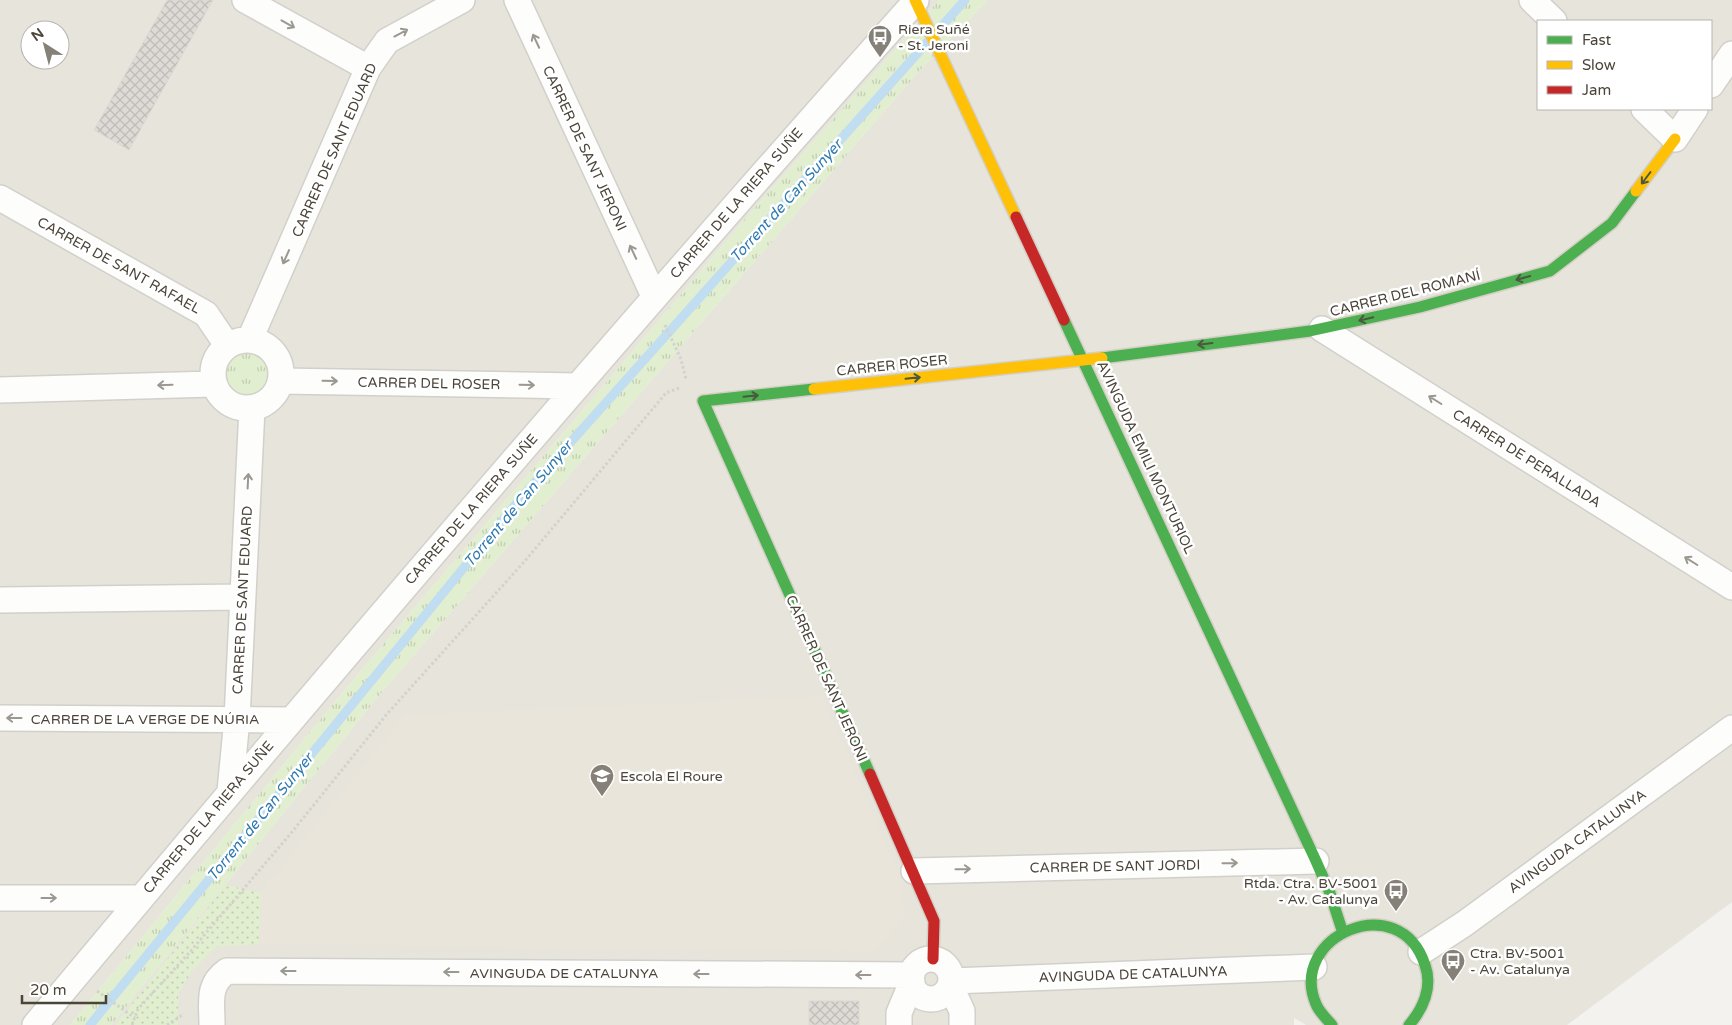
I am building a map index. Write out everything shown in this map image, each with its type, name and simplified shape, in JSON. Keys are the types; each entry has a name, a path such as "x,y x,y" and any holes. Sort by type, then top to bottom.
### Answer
{"street":[{"path":"245,0 368,68"},
{"name":"CARRER DE SANT EDUARD","path":"239,342 368,68 387,40 462,0"},
{"name":"CARRER DE SANT JERONI","path":"517,0 658,308"},
{"path":"1532,0 1553,20"},
{"name":"CARRER DE LA RIERA SUÑE","path":"35,1025 290,720 578,386 658,308 917,5"},
{"name":"AVINGUDA EMILI MONTURIOL","path":"917,5 1316,861 1330,893 1342,930"},
{"path":"1712,84 1732,54"},
{"path":"1645,110 1675,139 1694,110"},
{"name":"CARRER DEL ROMANÍ","path":"1084,360 1322,329 1420,307 1550,271 1612,223 1675,139"},
{"name":"CARRER DE SANT RAFAEL","path":"0,198 206,314 239,342"},
{"name":"CARRER DE PERALLADA","path":"1322,329 1732,587"},
{"path":"239,342 268,346 276,355 281,368 281,381 273,397 263,404 252,408 239,408 227,402 219,394 213,384 212,370 216,359 239,342"},
{"name":"CARRER ROSER","path":"703,401 1084,360"},
{"name":"CARRER DEL ROSER","path":"281,381 578,386"},
{"path":"0,390 213,384"},
{"name":"CARRER DE SANT JERONI","path":"703,401 914,870 934,921 933,959"},
{"name":"CARRER DE SANT EDUARD","path":"230,791 237,719 252,408"},
{"path":"0,600 242,597"},
{"name":"CARRER DE LA VERGE DE NÚRIA","path":"0,718 290,720"},
{"name":"AVINGUDA CATALUNYA","path":"1421,952 1472,918 1732,728"},
{"name":"CARRER DE SANT JORDI","path":"914,870 1316,861"},
{"path":"0,898 141,898"},
{"path":"1332,1025 1316,1005 1312,986 1317,956 1329,939 1342,930 1371,923 1394,928 1411,939 1421,952 1426,963 1429,983 1426,998 1417,1016 1409,1025"},
{"path":"899,1025 900,1013 912,978 920,963 933,959 946,966 962,1011 962,1025"},
{"name":"AVINGUDA DE CATALUNYA","path":"951,983 1314,967"},
{"name":"AVINGUDA DE CATALUNYA","path":"212,1025 212,986 218,977 227,971 912,978"},
{"path":"912,978 916,992 926,998 942,996 951,983"}],"path":[{"path":"132,1025 138,1008 189,953 292,832 387,714 524,562 666,393 688,385 681,359 658,308"},
{"path":"76,976 135,1018"}],"shaded area":[{"path":"0,0 939,0 756,206 342,693 70,1025 0,1025"},
{"path":"988,0 1732,0 1732,902 1567,1025 1306,1025 1294,1018 1294,1025 111,1025 381,693 921,69"},
{"name":"Escola El Roure","path":"822,697 901,879 904,917 873,951 259,944 261,893 405,715"}],"green space":[{"path":"939,0 988,0 921,69 381,693 111,1025 70,1025 342,693 756,206"},
{"path":"240,340 254,340 266,345 276,355 281,367 281,381 276,393 266,403 254,408 240,408 228,403 218,393 213,381 213,367 218,355 228,345"},
{"path":"226,885 261,893 259,944 216,947 192,971 178,994 178,1025 115,1025"}],"building":[{"path":"167,0 213,0 129,150 94,130"},
{"path":"809,1001 859,1001 859,1025 809,1025"}],"waterway":[{"name":"Torrent de Can Sunyer","path":"90,1025 520,499 965,0"}],"traffic: fast":[{"path":"1102,358 1310,331 1420,307 1550,271 1612,223 1636,191"},
{"path":"1064,320 1316,861 1330,893 1342,930"},
{"path":"814,389 703,401 870,774"},
{"path":"1332,1025 1316,1004 1311,980 1317,958 1331,941 1350,930 1372,925 1393,929 1412,941 1425,965 1428,981 1425,997 1419,1012 1409,1025"}],"traffic: slow":[{"path":"915,0 1016,217"},
{"path":"1636,191 1675,139"},
{"path":"814,389 1102,358"}],"traffic: jam":[{"path":"1016,217 1064,320"},
{"path":"870,774 934,921 933,959"}],"place":[{"name":"Riera Suñé - St. Jeroni","path":"880,58"},
{"name":"Escola El Roure","path":"602,797"},
{"name":"Rtda. Ctra. BV-5001 - Av. Catalunya","path":"1396,912"},
{"name":"Ctra. BV-5001 - Av. Catalunya","path":"1453,982"}]}
